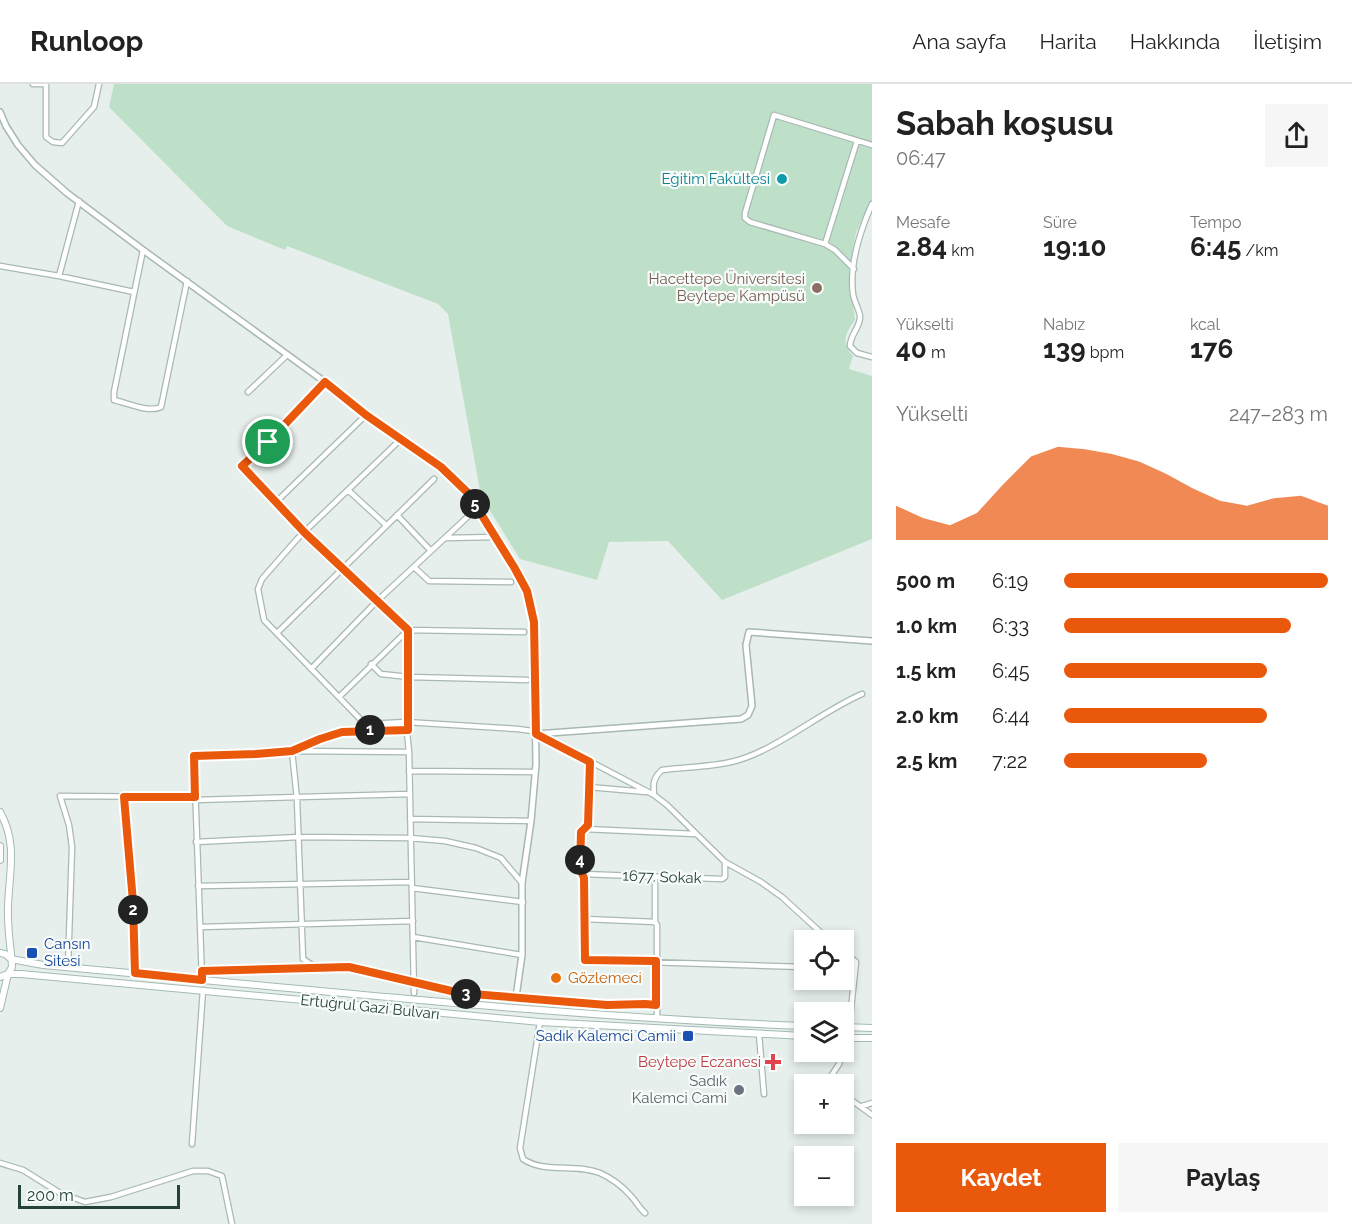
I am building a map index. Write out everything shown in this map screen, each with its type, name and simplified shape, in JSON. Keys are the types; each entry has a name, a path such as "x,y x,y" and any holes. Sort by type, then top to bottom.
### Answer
{"main road":[{"path":"0,812 8,827 12,846 8,909 12,967 8,974 0,1008"},
{"path":"0,846 0,860"},
{"path":"0,953 11,959"},
{"name":"Ertuğrul Gazi Bulvarı","path":"11,959 68,967 403,1000 794,1025"},
{"name":"Ertuğrul Gazi Bulvarı","path":"8,974 540,1022 794,1036"},
{"path":"0,977 8,974"},
{"path":"854,1027 872,1028"},
{"path":"854,1038 872,1038"}],"street":[{"path":"33,84 46,84 46,137 53,142 62,143 94,107 99,84"},
{"path":"0,112 18,145 35,165 79,201 325,382 366,415 441,467 468,493 527,591 533,615 535,772 522,883 522,955 516,997"},
{"path":"854,269 835,250 825,244 750,222 745,218 745,213 774,115 872,145"},
{"path":"825,244 857,141"},
{"path":"59,276 79,201"},
{"path":"872,204 858,238 854,269 854,295 860,322 850,339 850,346 857,353 872,357"},
{"path":"143,250 114,400 156,409 161,406 187,281"},
{"path":"0,266 134,291"},
{"path":"248,392 287,354"},
{"path":"325,382 242,466 305,533 408,630 524,632"},
{"path":"276,502 366,415"},
{"path":"400,439 298,538 262,579 258,589 264,620 362,721 368,724 406,722 518,729 536,734 651,794 667,805 724,862 761,882 782,897 818,930"},
{"path":"277,633 434,479"},
{"path":"348,489 386,525"},
{"path":"311,669 376,602 477,508"},
{"path":"397,515 430,551"},
{"path":"445,538 495,537"},
{"path":"414,567 429,581 511,582"},
{"path":"339,697 408,630"},
{"path":"408,630 409,677 406,722 410,752 414,993"},
{"path":"536,734 741,719 748,715 752,706 746,645 749,632 872,641"},
{"path":"371,664 381,674 409,677 527,680"},
{"path":"651,794 656,775 662,770 732,762 781,740 839,704 862,694"},
{"path":"292,751 342,732 408,730"},
{"path":"292,751 297,799 303,959 315,967"},
{"path":"202,980 194,756 292,751 410,752"},
{"path":"590,762 588,825 581,832 580,869 584,878 585,960 794,967"},
{"path":"409,771 535,772"},
{"path":"589,788 651,794"},
{"path":"68,967 72,847 69,825 60,796 297,799 409,794"},
{"path":"124,797 133,902 135,973"},
{"path":"410,819 531,821"},
{"path":"585,829 695,834"},
{"path":"196,842 299,837 410,838 445,841 476,848 501,858 522,883"},
{"name":"1677. Sokak","path":"582,874 722,879 726,877 724,862"},
{"path":"655,877 657,1018"},
{"path":"198,886 412,885 523,902"},
{"path":"585,919 655,922"},
{"path":"200,927 412,921"},
{"path":"413,937 522,955"},
{"path":"854,960 856,962 854,975"},
{"path":"202,971 349,967 460,993 607,1005 656,1005"},
{"path":"192,1144 203,990"},
{"path":"403,1000 414,993"},
{"path":"414,993 427,1002"},
{"path":"540,1022 520,1148 523,1159 542,1166 599,1172 631,1196 645,1213"},
{"path":"759,1034 764,1094"},
{"path":"854,1101 872,1114"},
{"path":"862,1106 872,1103"},
{"path":"0,1163 23,1170 60,1193 85,1202 111,1197 193,1171 208,1171 222,1176 232,1224"}],"green space":[{"path":"114,84 872,84 872,199 856,232 849,271 855,320 847,334 846,342 853,356 849,369 872,376 872,539 722,600 668,541 609,542 597,580 520,559 481,496 448,314 438,304 287,246 285,250 227,226 109,107"}],"place":[{"name":"Eğitim Fakültesi","path":"782,179"},
{"name":"Hacettepe Üniversitesi Beytepe Kampüsü","path":"817,288"},
{"name":"Cansın Sitesi","path":"32,953"},
{"name":"Gözlemeci","path":"556,978"},
{"name":"Sadık Kalemci Camii","path":"688,1036"},
{"name":"Beytepe Eczanesi","path":"773,1062"},
{"name":"Sadık Kalemci Cami","path":"739,1090"}],"route":[{"path":"325,382 366,415 441,467 468,493 527,591 534,622 536,734 590,762 588,825 581,832 580,869 584,878 585,960 656,961 656,1005 607,1005 484,996 439,989 349,967 202,971 202,980 135,973 133,902 124,797 195,797 194,756 292,751 342,732 408,730 406,722 409,677 408,630 305,533 242,466 268,442 325,382"}]}
